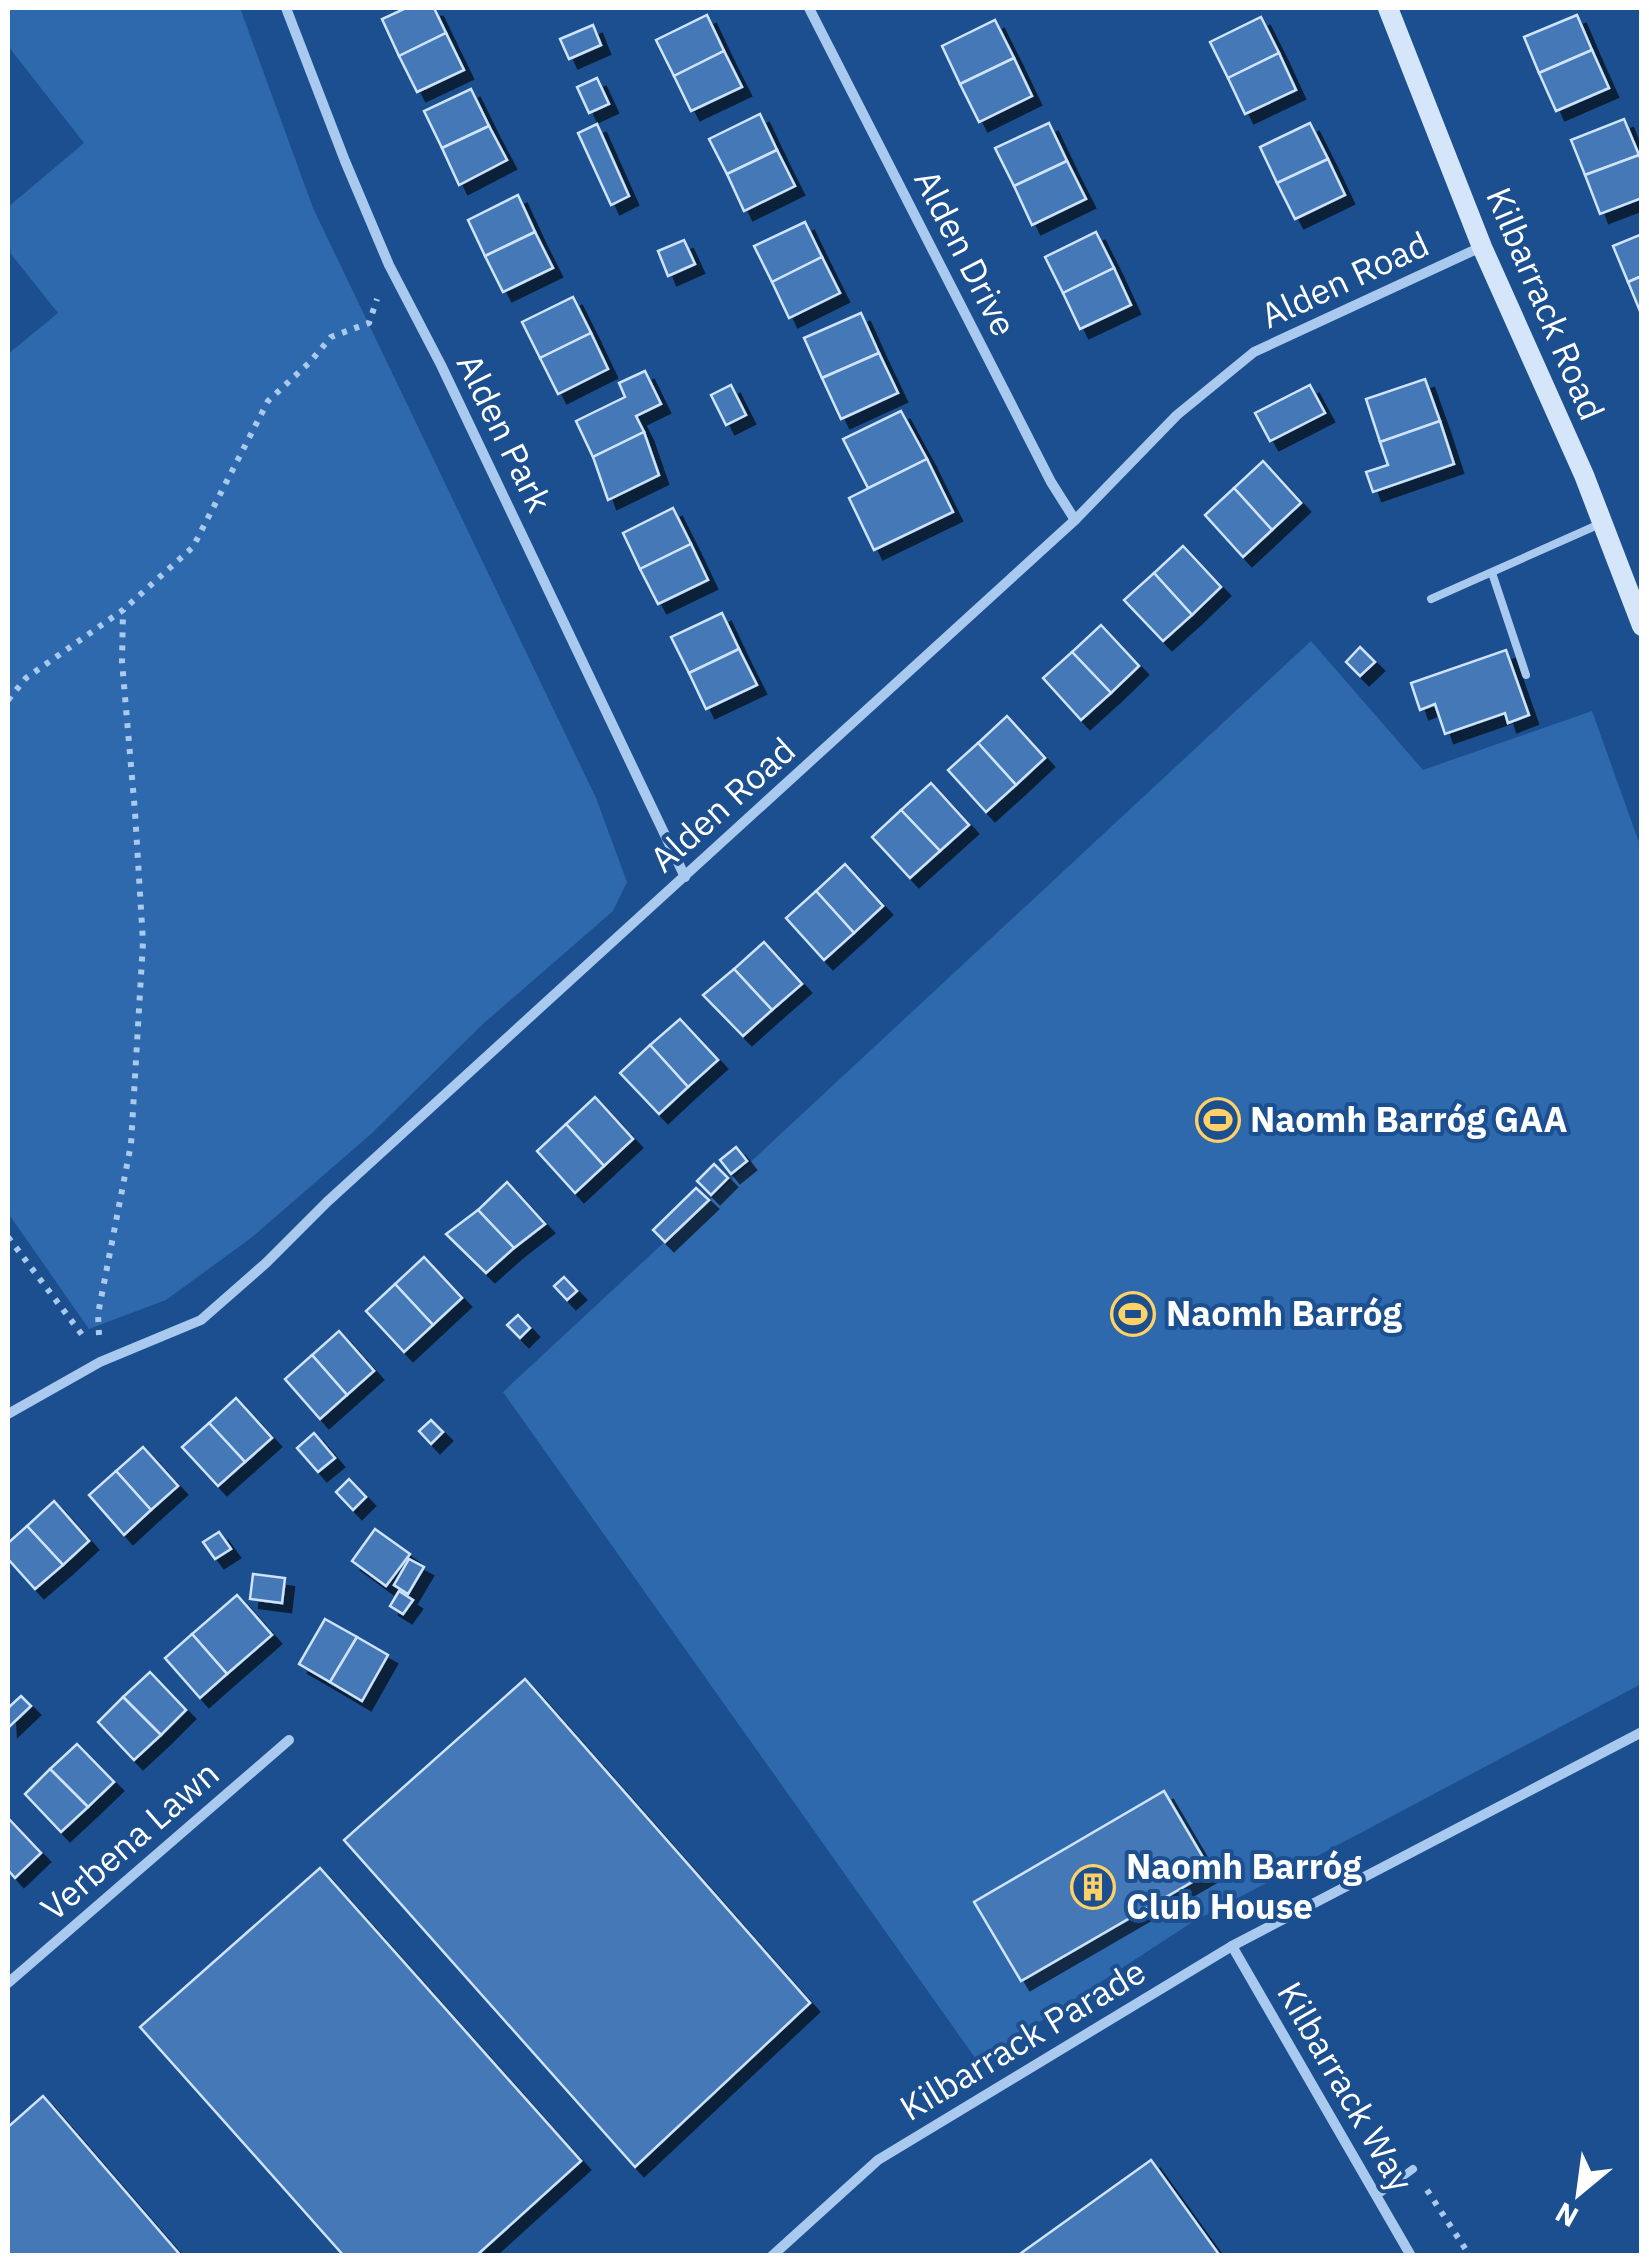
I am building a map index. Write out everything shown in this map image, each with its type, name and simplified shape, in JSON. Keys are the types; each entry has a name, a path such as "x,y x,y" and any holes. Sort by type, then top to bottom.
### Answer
{"main road":[{"name":"Kilbarrack Road","path":"1388,8 1482,247 1584,475 1642,626"}],"street":[{"name":"Alden Park","path":"286,8 389,265 441,365 684,877"},
{"name":"Alden Drive","path":"809,8 1050,482 1075,520"},
{"name":"Alden Road","path":"8,1414 100,1362 200,1320 1075,520 1177,415 1254,352 1482,247"},
{"name":"Kilbarrack Parade","path":"772,2256 878,2160 1232,1946 1642,1732"},
{"name":"Verbena Lawn","path":"8,1983 289,1740"},
{"name":"Kilbarrack Way","path":"1232,1946 1411,2256"}],"lane":[{"path":"1432,600 1602,523"},
{"path":"1492,573 1526,676"},
{"path":"1376,2196 1413,2169"}],"path":[{"path":"8,700 26,678 124,610 193,547 268,400 331,337 368,323 389,265"},
{"path":"100,1362 98,1314 130,1144 143,942 122,662 124,610"},
{"path":"8,1237 100,1362"},
{"path":"1413,2169 1470,2256"}],"shaded area":[{"path":"8,8 240,8 313,208 596,798 627,882 613,911 484,1023 371,1134 251,1238 166,1300 89,1329 8,1213 8,354 58,313 11,254 8,207 84,143 8,46"},
{"name":"Naomh Barróg GAA","path":"1311,641 1423,770 1592,711 1641,848 1641,1684 1191,1923 978,2062 503,1392"}],"building":[{"path":"406,8 434,8 446,33 399,56 382,19"},
{"path":"707,15 724,51 674,76 656,40"},
{"path":"1577,15 1592,50 1539,73 1524,37"},
{"path":"1261,17 1279,53 1228,78 1210,42"},
{"path":"995,20 1014,58 960,84 942,46"},
{"path":"593,25 601,45 569,59 560,39"},
{"path":"446,33 464,70 417,92 399,56"},
{"path":"1592,50 1609,88 1556,111 1539,73"},
{"path":"724,51 742,87 691,111 674,76"},
{"path":"1279,53 1296,90 1245,114 1228,78"},
{"path":"1014,58 1032,96 979,122 960,84"},
{"path":"597,78 609,104 589,113 577,87"},
{"path":"471,89 489,126 442,148 424,111"},
{"path":"760,114 777,150 727,174 709,139"},
{"path":"1624,119 1639,155 1585,175 1571,140"},
{"path":"1049,123 1067,161 1014,186 995,148"},
{"path":"1310,123 1328,159 1277,183 1260,147"},
{"path":"597,124 629,196 611,205 578,133"},
{"path":"489,126 507,160 459,185 442,148"},
{"path":"777,150 795,186 744,211 727,174"},
{"path":"1639,155 1642,198 1600,214 1585,175"},
{"path":"1328,159 1345,195 1295,219 1277,183"},
{"path":"1067,161 1086,199 1032,225 1014,186"},
{"path":"518,195 535,232 485,256 468,220"},
{"path":"805,222 822,257 772,282 754,246"},
{"path":"535,232 553,268 503,292 485,256"},
{"path":"1096,232 1114,268 1063,293 1045,257"},
{"path":"1642,234 1642,276 1628,282 1613,246"},
{"path":"684,240 695,264 668,276 658,251"},
{"path":"822,257 840,293 789,318 772,282"},
{"path":"1114,268 1131,305 1080,329 1063,293"},
{"path":"1642,276 1642,316 1628,282"},
{"path":"573,297 591,333 540,358 522,322"},
{"path":"861,313 879,353 822,378 804,338"},
{"path":"591,333 608,369 558,394 540,358"},
{"path":"879,353 898,393 841,419 822,378"},
{"path":"645,371 661,404 636,416 644,432 593,457 576,421 625,397 619,383"},
{"path":"1425,379 1440,421 1380,442 1366,399"},
{"path":"731,385 746,415 726,425 711,395"},
{"path":"1310,385 1325,413 1270,441 1255,413"},
{"path":"901,411 927,459 868,488 843,439"},
{"path":"1440,421 1454,464 1373,492 1366,472 1388,465 1380,442"},
{"path":"644,432 659,475 608,500 593,457"},
{"path":"927,459 953,512 874,550 849,498"},
{"path":"1263,461 1301,503 1272,530 1234,488"},
{"path":"1234,488 1272,530 1243,557 1205,515"},
{"path":"673,508 691,544 640,569 623,533"},
{"path":"691,544 708,580 658,604 640,569"},
{"path":"1183,546 1221,587 1192,615 1154,573"},
{"path":"1154,573 1192,615 1163,641 1124,600"},
{"path":"722,613 739,649 689,673 671,637"},
{"path":"1101,625 1139,666 1111,693 1072,652"},
{"path":"1360,647 1375,662 1360,676 1346,662"},
{"path":"739,649 757,685 706,709 689,673"},
{"path":"1506,650 1529,715 1508,723 1505,713 1445,734 1435,704 1420,710 1411,683"},
{"path":"1072,652 1111,693 1081,720 1043,678"},
{"path":"1007,716 1045,758 1016,785 978,743"},
{"path":"978,743 1016,785 986,812 948,770"},
{"path":"931,783 969,825 940,851 901,810"},
{"path":"901,810 940,851 910,878 872,837"},
{"path":"845,864 883,906 854,933 816,891"},
{"path":"816,891 854,933 824,960 786,918"},
{"path":"764,942 802,984 772,1010 734,969"},
{"path":"734,969 772,1010 743,1036 703,995"},
{"path":"680,1019 718,1060 688,1087 650,1045"},
{"path":"650,1045 688,1087 659,1114 620,1073"},
{"path":"595,1097 633,1139 604,1166 566,1124"},
{"path":"566,1124 604,1166 575,1193 537,1151"},
{"path":"736,1147 747,1161 731,1174 720,1160"},
{"path":"714,1164 728,1178 711,1195 697,1181"},
{"path":"507,1182 545,1224 514,1248 478,1210"},
{"path":"696,1188 709,1200 665,1242 653,1230"},
{"path":"478,1210 514,1248 486,1273 446,1234"},
{"path":"424,1257 462,1298 433,1325 395,1284"},
{"path":"564,1277 577,1291 567,1300 554,1286"},
{"path":"395,1284 433,1325 404,1352 366,1311"},
{"path":"518,1315 530,1328 520,1338 507,1325"},
{"path":"339,1331 374,1371 347,1395 312,1355"},
{"path":"312,1355 347,1395 320,1419 285,1379"},
{"path":"236,1398 272,1438 245,1462 209,1423"},
{"path":"431,1420 443,1432 431,1444 419,1431"},
{"path":"209,1423 245,1462 218,1486 182,1447"},
{"path":"314,1433 335,1458 318,1472 297,1448"},
{"path":"143,1447 178,1486 151,1510 116,1471"},
{"path":"116,1471 151,1510 124,1535 89,1495"},
{"path":"349,1479 366,1497 353,1510 336,1492"},
{"path":"54,1501 89,1541 63,1565 27,1526"},
{"path":"27,1526 63,1565 35,1589 8,1559 8,1543"},
{"path":"375,1529 410,1554 386,1586 352,1561"},
{"path":"219,1532 231,1549 215,1559 203,1542"},
{"path":"409,1559 424,1567 408,1594 394,1585"},
{"path":"253,1574 285,1578 282,1603 250,1599"},
{"path":"399,1591 413,1600 403,1614 390,1606"},
{"path":"237,1595 272,1635 227,1674 192,1634"},
{"path":"325,1619 357,1637 330,1682 299,1664"},
{"path":"192,1634 227,1674 200,1698 165,1658"},
{"path":"357,1637 388,1655 362,1701 330,1682"},
{"path":"150,1672 186,1710 161,1735 123,1697"},
{"path":"525,1679 810,2003 635,2167 344,1840"},
{"path":"21,1696 31,1706 9,1727 8,1708"},
{"path":"123,1697 161,1735 134,1760 98,1722"},
{"path":"77,1744 114,1782 88,1807 50,1769"},
{"path":"50,1769 88,1807 61,1832 25,1794"},
{"name":"Naomh Barróg Club House","path":"1164,1791 1211,1871 1021,1981 974,1902"},
{"path":"8,1818 41,1853 15,1878 8,1870"},
{"path":"320,1868 581,2161 476,2256 344,2256 140,2027"},
{"path":"43,2096 181,2256 8,2256 8,2127"},
{"path":"1151,2160 1220,2256 1017,2256"}],"place":[{"name":"Naomh Barróg GAA","path":"1218,1120"},
{"name":"Naomh Barróg","path":"1133,1314"},
{"name":"Naomh Barróg Club House","path":"1093,1887"}]}
